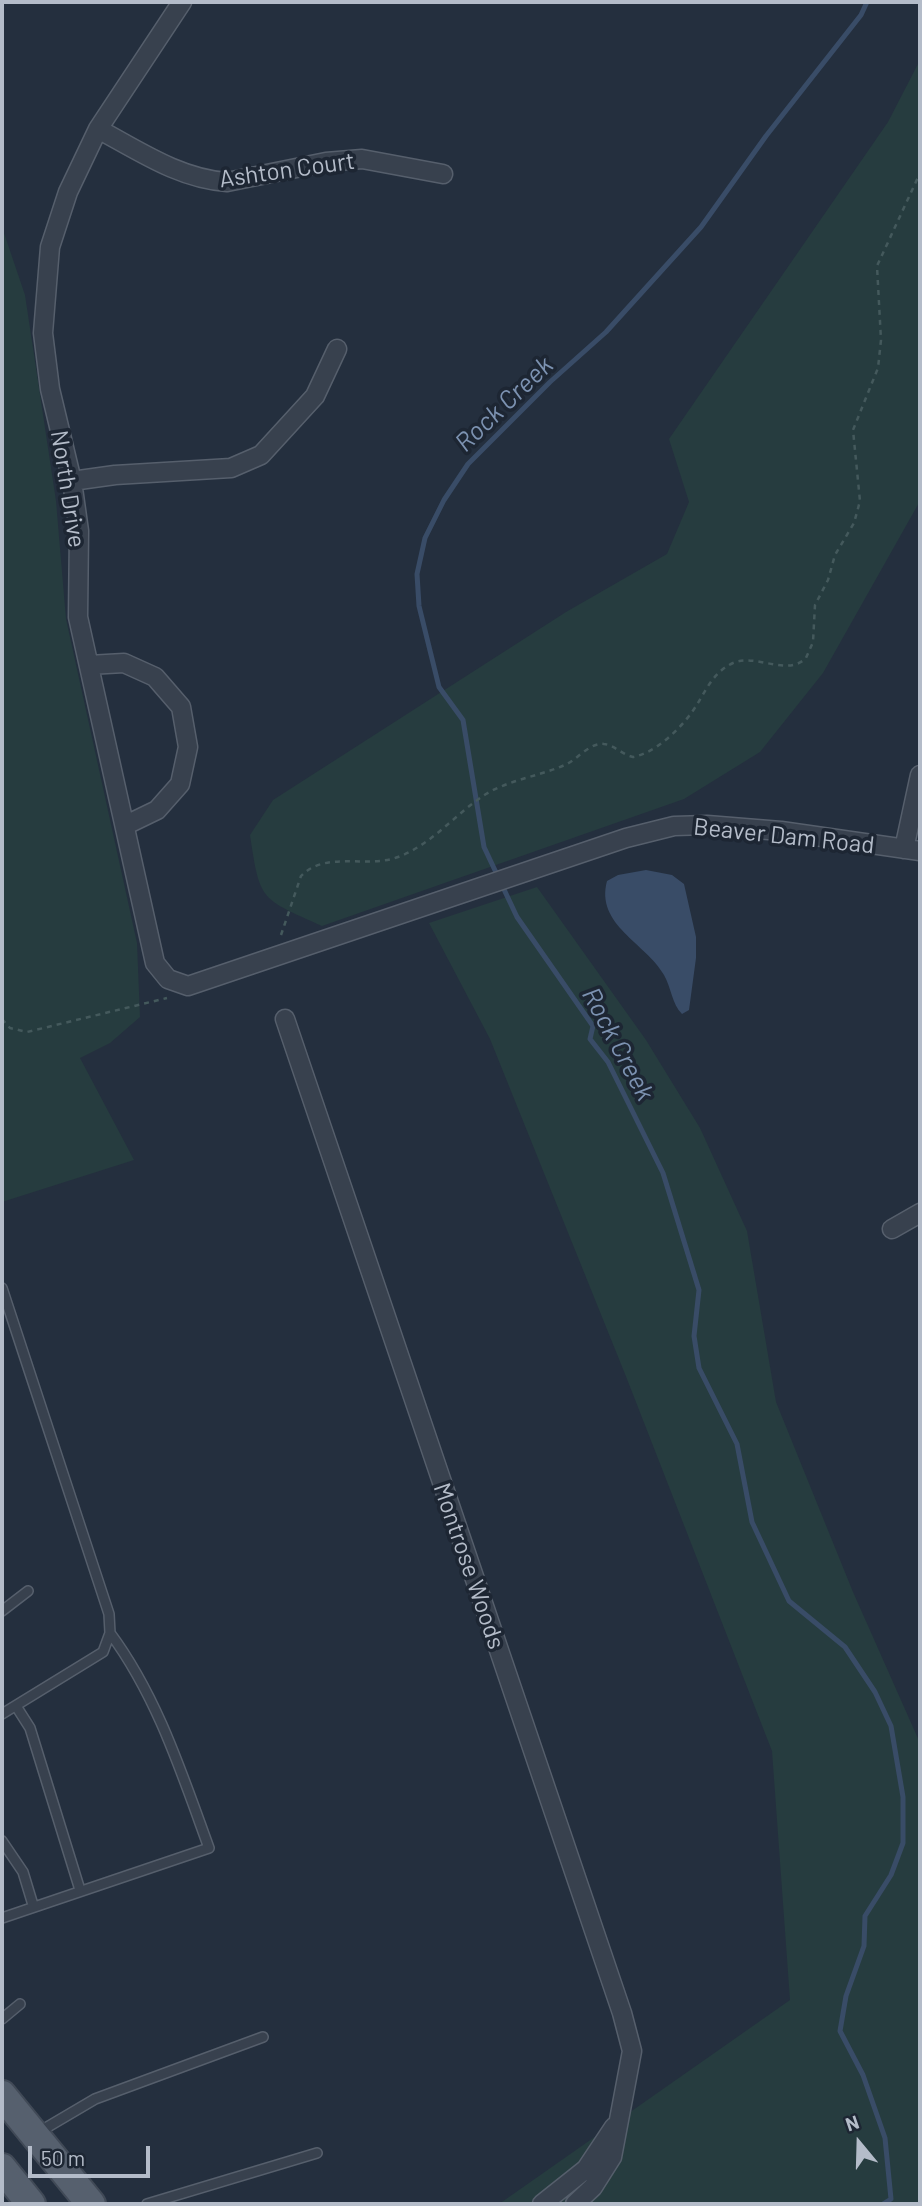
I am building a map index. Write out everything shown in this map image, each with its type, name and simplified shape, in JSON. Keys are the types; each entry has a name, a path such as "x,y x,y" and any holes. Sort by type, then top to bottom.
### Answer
{"main road":[{"path":"2,2095 91,2204"},
{"path":"2,2168 31,2204"}],"street":[{"name":"North Drive","path":"183,2 98,129 68,192 50,247 43,333 50,388 72,481 79,531 78,617 155,963 168,979 188,986 273,957"},
{"name":"Ashton Court","path":"98,129 178,171 210,181 227,182 327,162 362,159 443,174"},
{"path":"72,481 115,475 231,468 261,455 315,396 337,349"},
{"path":"89,665 124,663 155,677 181,707 188,747 180,784 157,810 126,825"},
{"path":"912,850 920,775"},
{"name":"Beaver Dam Road","path":"273,957 626,838 674,826 780,831 912,850"},
{"name":"Montrose Woods","path":"285,1019 622,2013 632,2051 612,2157 593,2187 575,2204"},
{"path":"892,1229 920,1213"},
{"name":"Montrose Woods","path":"542,2204 586,2169 621,2115"}],"lane":[{"path":"2,1288 109,1614 110,1633 103,1652 2,1714"},
{"path":"2,1611 28,1591"},
{"path":"2,1918 33,1905 209,1847 177,1760 135,1666 110,1633"},
{"path":"16,1706 30,1728 80,1890"},
{"path":"2,1841 23,1872 33,1905"},
{"path":"2,2019 20,2004"},
{"path":"34,2134 95,2099 263,2037"},
{"path":"147,2204 317,2153"}],"path":[{"path":"273,957 301,876 307,869 324,861 345,863 397,857 413,849 499,786 562,766 598,744 608,745 629,757 645,754 681,725 709,682 730,664 751,661 797,664 811,650 815,605 828,580 835,555 854,523 860,501 853,430 878,368 881,340 877,266 920,173"},
{"path":"2,1019 10,1028 27,1032 75,1022"}],"green space":[{"path":"920,60 920,501 823,673 760,752 684,799 322,926 275,903 261,886 250,835 273,800 566,612 667,554 689,502 669,439 888,122"},
{"path":"2,227 25,295 56,501 66,619 137,943 140,1017 110,1043 80,1058 134,1160 2,1202"},
{"path":"537,887 646,1040 700,1128 747,1231 776,1402 853,1592 920,1743 920,2204 499,2204 790,2000 772,1751 627,1379 490,1039 429,923"}],"water":[{"path":"646,870 672,875 684,884 696,937 696,958 689,1010 682,1014 664,975 615,922 608,910 605,896 607,881 618,875"}],"waterway":[{"name":"Rock Creek","path":"867,2 861,15 766,136 701,227 606,332 550,382 468,464 444,500 425,538 417,574 419,606 439,687 463,720 484,847 517,917 593,1026 590,1039 608,1062 663,1173 699,1290 694,1336 699,1368 737,1444 752,1522 789,1601 845,1647 875,1692 891,1726 903,1797 903,1843 891,1875 865,1916 864,1946 846,1996 840,2031 863,2075 885,2138 891,2199 883,2204"}]}
